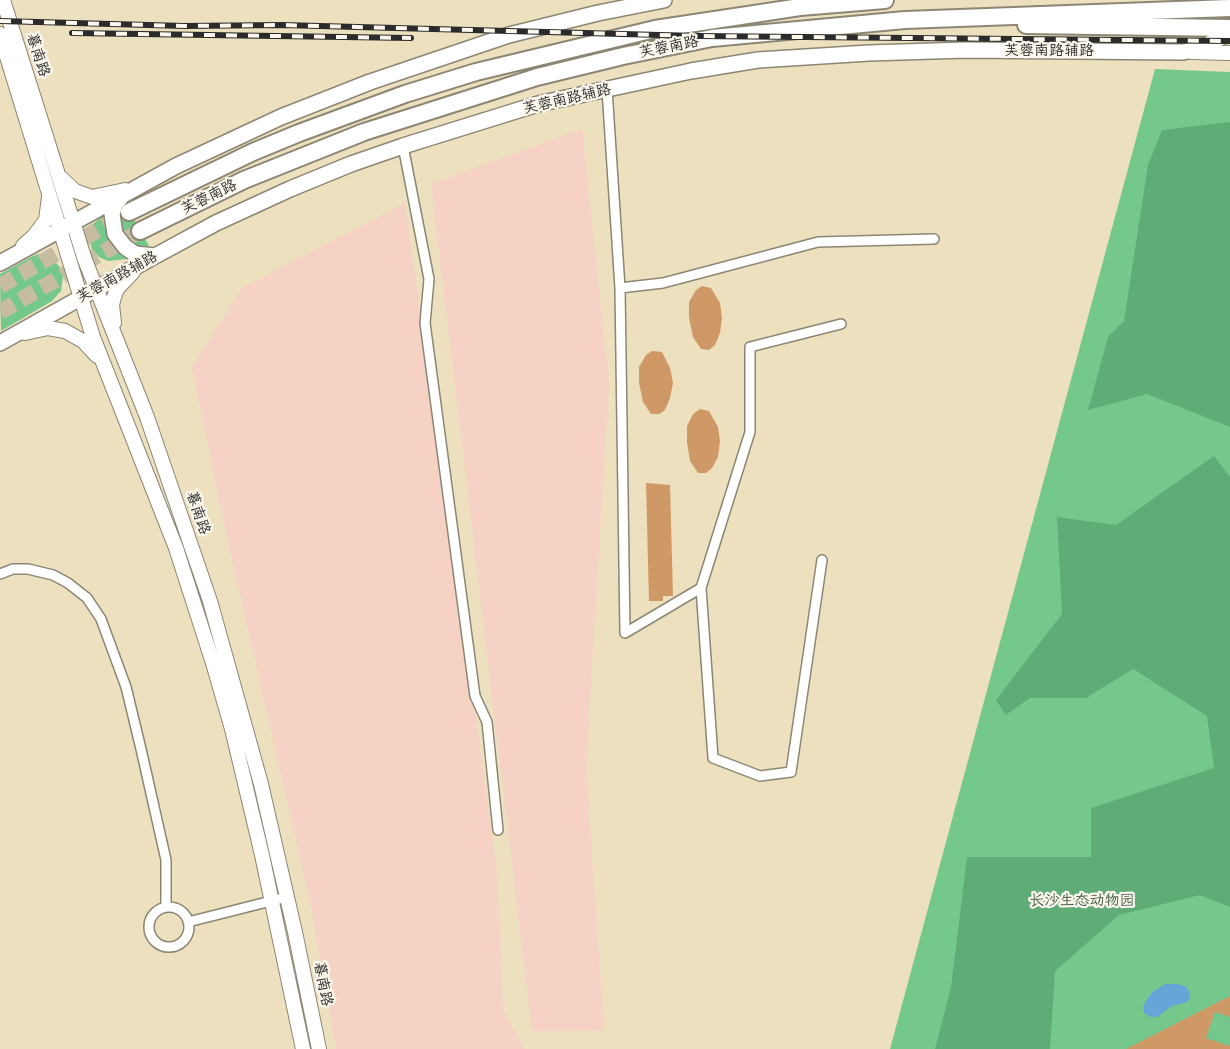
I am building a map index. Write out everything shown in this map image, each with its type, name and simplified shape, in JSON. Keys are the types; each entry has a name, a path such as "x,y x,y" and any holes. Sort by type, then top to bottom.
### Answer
{"highway":[{"name":"芙蓉南路","path":"129,212 212,170 299,133 395,98 476,72 655,29 800,7 885,0"},
{"name":"芙蓉南路","path":"140,231 244,180 364,132 537,77 623,56 712,38 946,17 1230,8"},
{"path":"837,26 1015,25 1230,30"}],"main road":[{"name":"暮南路","path":"3,0 58,173 81,296 93,337 172,538 196,607 232,729 303,1049"},
{"path":"4,260 176,166 281,117 418,64 508,34 664,0"},
{"name":"芙蓉南路辅路","path":"1183,52 1198,50 1230,30"},
{"name":"暮南路","path":"0,34 48,186 95,288 147,417 210,601 247,726 287,897 319,1049"},
{"name":"芙蓉南路辅路","path":"2,342 95,288 216,223 290,189 403,146 538,104 732,63 843,54 965,50 1230,53"},
{"path":"58,173 75,191 92,197 130,190"},
{"path":"4,260 34,236 46,220 49,201 48,186"},
{"path":"130,190 115,204 112,214 115,234 130,250 141,256 152,257"},
{"path":"122,354 113,313 114,297 117,289 129,275 152,257"},
{"path":"2,342 39,329 65,331 74,334 90,348 109,374"}],"street":[{"path":"607,89 620,288 625,633 701,588"},
{"path":"403,146 429,279 425,323 475,696 487,722 498,830"},
{"path":"620,288 663,283 818,242 934,239"},
{"path":"822,560 791,772 760,776 713,758 701,588 750,432 750,347 841,324"},
{"path":"0,574 13,569 28,569 53,575 87,598 101,619 126,687 166,860 166,908"},
{"path":"188,922 287,897"},
{"path":"166,908 182,913 188,922 186,938 178,945 167,947 156,943 149,933 150,921 156,912 166,908"}],"shaded area":[{"path":"582,129 609,383 586,767 604,1030 532,1031 431,184"},
{"path":"405,203 497,870 503,1010 524,1049 336,1049 312,911 227,537 192,367 242,288"}],"green space":[{"name":"长沙生态动物园","path":"1155,69 1230,72 1230,1049 890,1049"},
{"path":"1230,122 1230,427 1147,394 1088,410 1108,337 1124,321 1148,165 1162,130"},
{"path":"125,203 149,246 140,248 132,246 121,232 119,211"},
{"path":"106,213 106,229 129,258 108,261 99,257 92,249 89,238 93,224"},
{"path":"38,254 52,259 60,267 63,276 61,291 52,301 1,331 0,274"},
{"path":"1214,456 1230,477 1230,907 1200,895 1119,915 1055,971 1050,1049 935,1049 951,987 967,857 1091,857 1091,808 1214,768 1207,716 1133,669 1086,698 1030,698 1006,715 996,700 1062,614 1057,517 1116,525"}],"water":[{"path":"1165,984 1185,986 1190,998 1185,1003 1172,1006 1157,1017 1151,1017 1144,1013 1143,1006 1152,992"}],"building":[{"path":"702,286 711,288 720,303 722,318 720,333 715,345 709,350 701,349 693,337 689,318 689,302 696,290"},
{"path":"652,351 662,352 670,368 673,383 665,410 659,414 651,414 643,402 639,383 639,367 646,355"},
{"path":"700,409 709,411 718,427 720,441 718,457 706,473 698,473 690,461 687,442 687,426 693,414"},
{"path":"646,483 670,485 673,596 663,596 663,601 649,601"},
{"path":"1230,996 1230,1017 1215,1012 1206,1038 1230,1046 1230,1049 1126,1049"}],"tunnel":[{"path":"0,286 129,212"},
{"path":"0,312 140,231"}],"railway":[{"path":"0,21 185,26 282,25 698,36 1230,41"},
{"path":"72,33 411,38"}]}
